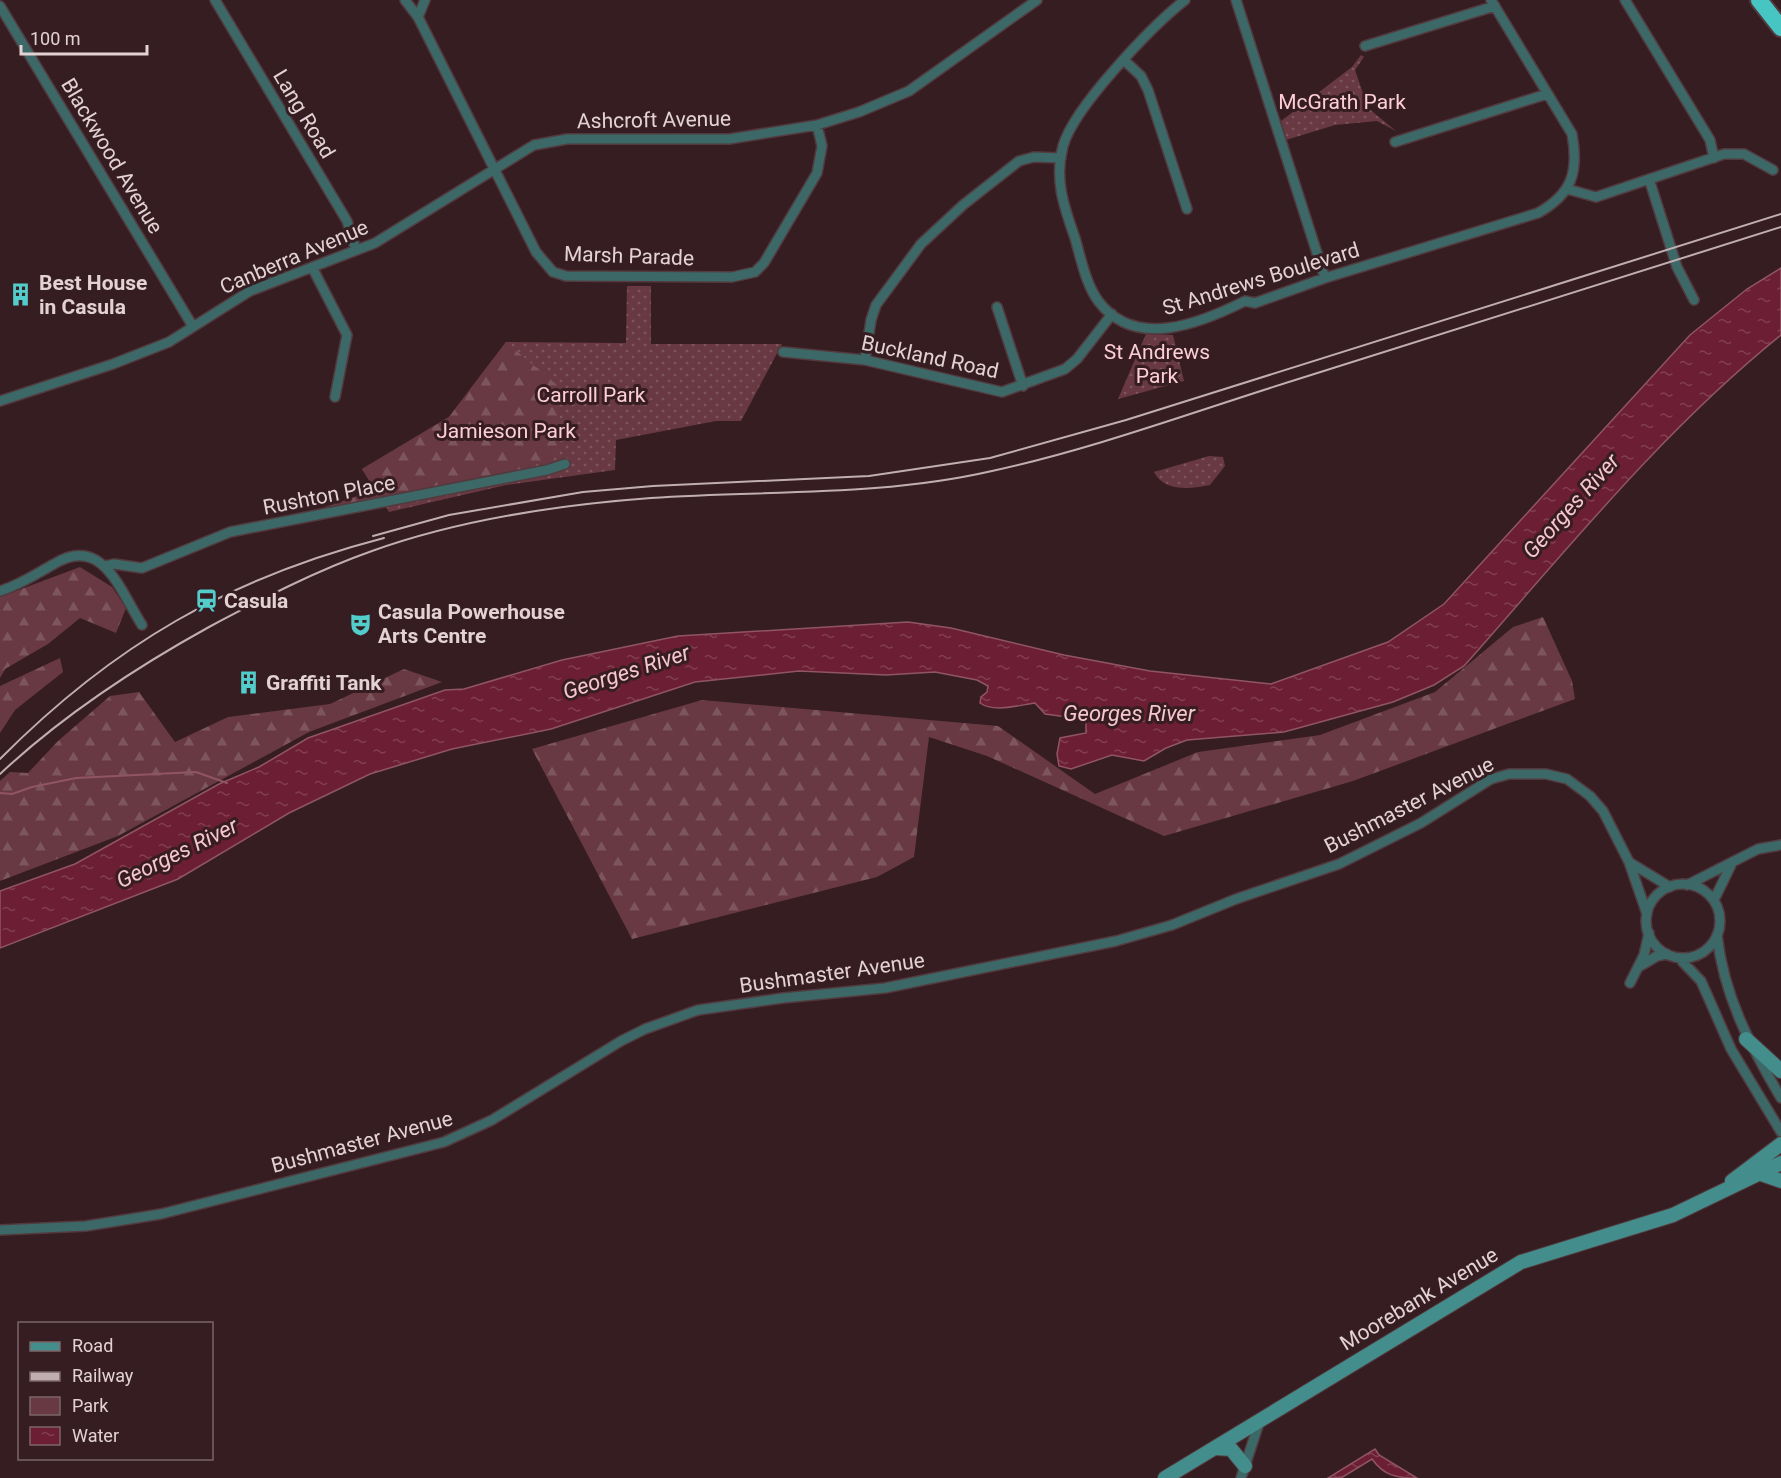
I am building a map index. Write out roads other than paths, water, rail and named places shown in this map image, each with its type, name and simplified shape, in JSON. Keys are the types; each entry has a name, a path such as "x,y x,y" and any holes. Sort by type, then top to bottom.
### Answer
{"highway":[{"path":"1760,0 1781,28"}],"main road":[{"path":"1746,1039 1781,1071"},
{"name":"Moorebank Avenue","path":"1713,1195 1781,1144"},
{"name":"Moorebank Avenue","path":"1165,1478 1521,1262 1673,1215 1781,1164"},
{"path":"1761,1174 1781,1181"},
{"path":"1215,1448 1231,1449 1243,1472"}],"street":[{"name":"Lang Road","path":"215,0 347,221 356,250"},
{"name":"Marsh Parade","path":"405,0 418,17 536,252 553,272 566,276 732,277 755,272 764,263 817,173 822,146 817,125"},
{"path":"418,17 425,0"},
{"name":"Ashcroft Avenue","path":"494,170 534,145 567,139 711,141 817,125 885,103 909,91 1037,0"},
{"name":"St Andrews Boulevard","path":"1185,0 1125,61 1079,113 1064,143 1059,183 1062,202 1091,288 1099,302 1112,314 1148,330 1179,327 1245,301 1256,303 1325,278 1538,213 1551,206 1567,189"},
{"path":"1236,0 1325,278"},
{"path":"1625,0 1710,140 1714,158"},
{"path":"1365,46 1493,3 1572,134 1576,154 1567,189 1596,197 1724,154 1744,154 1773,170"},
{"name":"Blackwood Avenue","path":"0,6 192,325"},
{"path":"1125,61 1141,76 1148,90 1187,209"},
{"path":"1395,142 1546,94"},
{"path":"865,360 871,320 876,305 921,244 963,205 1019,161 1034,157 1061,158"},
{"name":"Canberra Avenue","path":"0,401 153,350 250,291 313,269 393,233 494,170"},
{"path":"1649,179 1677,267 1694,300"},
{"path":"313,269 347,335 335,397"},
{"path":"997,307 1023,386"},
{"name":"Buckland Road","path":"783,352 865,360 991,392 1002,392 1065,369 1077,359 1112,314"},
{"name":"Rushton Place","path":"105,566 114,564 142,568 230,532 535,472 565,464"},
{"path":"0,591 30,578 66,557 85,554 96,558 105,566 142,624"},
{"name":"Bushmaster Avenue","path":"0,1230 86,1226 161,1214 444,1142 492,1120 621,1041 645,1029 698,1011 783,998 885,988 1116,941 1172,925 1236,899 1339,864 1421,823 1491,779 1509,774 1546,774 1567,779 1578,786 1603,811 1629,861 1647,914"},
{"path":"1630,983 1649,933 1647,914 1651,902 1670,887 1687,885 1758,849 1781,845"},
{"path":"1629,861 1670,887"},
{"path":"1714,900 1732,863"},
{"path":"1687,885 1705,891 1714,900 1719,912 1717,935 1723,972 1746,1039 1781,1098"},
{"path":"1649,933 1658,947 1667,954 1679,958 1701,981 1731,1049 1781,1132"},
{"path":"1679,958 1702,953 1717,935"},
{"path":"1638,967 1657,956 1667,954"},
{"path":"1243,1472 1260,1420"}],"water":[{"name":"Georges River","path":"1781,268 1781,335 1695,411 1655,452 1577,536 1464,666 1434,685 1393,702 1284,732 1187,740 1166,748 1144,761 1112,755 1071,769 1059,766 1057,754 1060,738 1086,733 1086,722 1075,718 1045,714 1035,703 1007,708 986,706 980,703 988,686 977,680 935,672 886,675 799,671 695,682 551,729 452,749 370,774 289,813 178,879 0,948 0,891 75,864 219,784 259,767 308,738 445,690 464,689 562,660 678,636 908,622 951,628 1064,655 1150,671 1271,684 1388,642 1444,604 1690,335 1747,289"},
{"path":"1375,1449 1379,1455 1417,1478 1392,1475 1381,1469 1372,1459 1341,1478 1328,1478"}],"waterway":[{"path":"0,793 12,794 32,787 76,778 196,772 227,783"}],"railway":[{"path":"373,536 449,515 583,492 653,486 869,476 990,458 1126,420 1781,214"},
{"path":"0,774 24,752 100,694 181,643 309,576 406,540 475,522 545,509 651,498 864,489 907,485 992,471 1105,441 1781,227"},
{"path":"0,759 43,718 86,682 130,650 176,621 224,595 274,573 384,538"}],"place":[{"name":"Best House in Casula","path":"21,295"},
{"name":"Casula","path":"206,601"},
{"name":"Casula Powerhouse Arts Centre","path":"360,624"},
{"name":"Graffiti Tank","path":"248,683"}],"park label":[{"name":"McGrath Park","path":"1342,102"},
{"name":"St Andrews Park","path":"1157,364"},
{"name":"Carroll Park","path":"591,395"},
{"name":"Jamieson Park","path":"506,431"}]}
